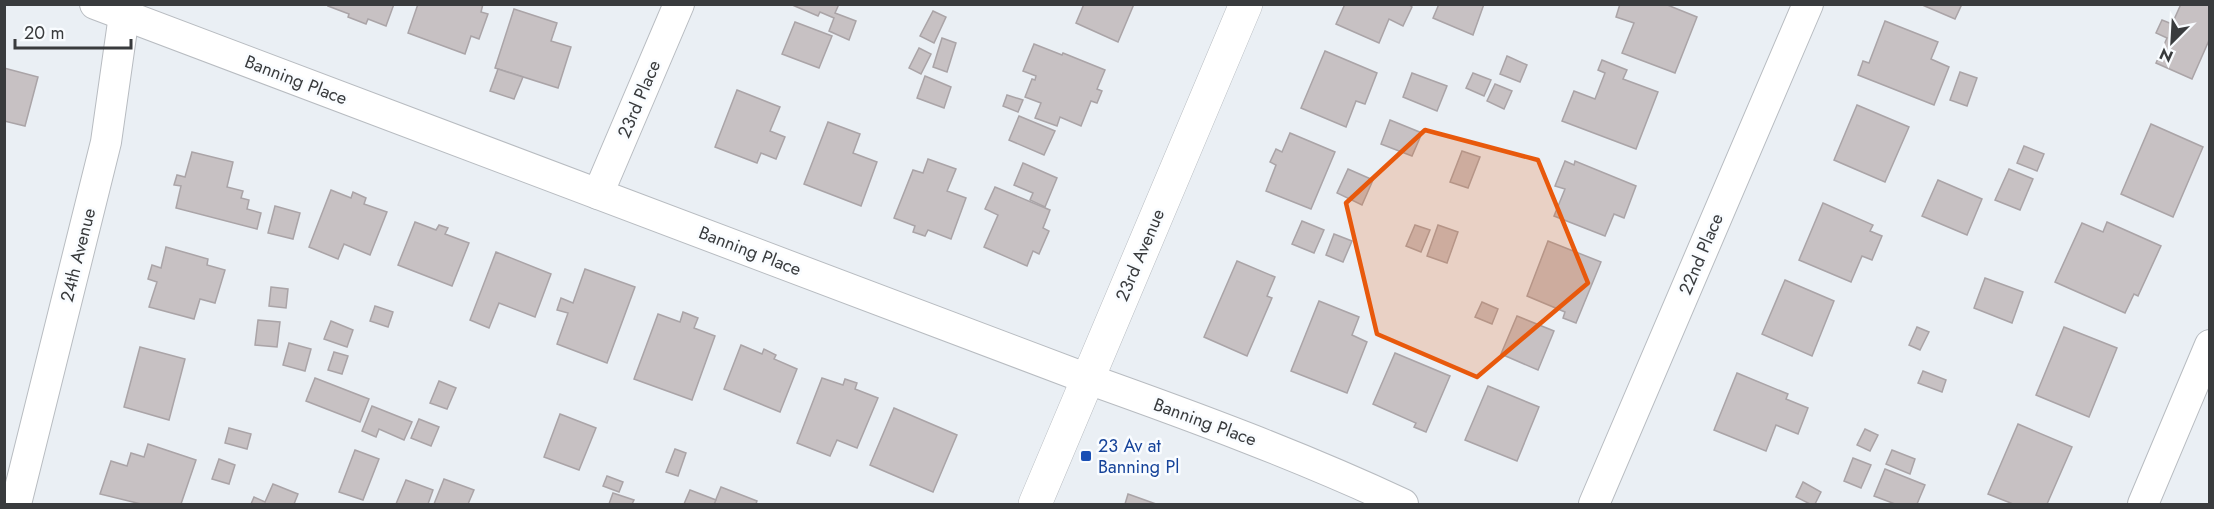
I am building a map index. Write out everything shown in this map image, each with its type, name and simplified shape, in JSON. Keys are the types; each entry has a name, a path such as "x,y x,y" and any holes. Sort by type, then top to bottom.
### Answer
{"street":[{"name":"Banning Place","path":"95,4 126,10 598,194 1088,379 1228,429 1335,472 1403,504"},
{"name":"23rd Place","path":"598,194 679,4"},
{"name":"23rd Avenue","path":"1035,504 1246,4"},
{"name":"22nd Place","path":"1594,504 1808,4"},
{"name":"24th Avenue","path":"16,504 106,142 126,10"},
{"path":"2143,504 2210,345"}],"highlighted area":[{"path":"1425,130 1538,160 1588,283 1477,377 1377,334 1346,203"}],"building":[{"path":"329,4 394,4 386,26 368,19 366,24 348,17 349,14 328,6"},
{"path":"418,4 483,4 481,12 488,14 479,39 471,36 465,54 408,33"},
{"path":"790,4 839,4 835,13 856,21 849,40 829,31 834,18 820,12 818,16"},
{"path":"1084,4 1134,4 1118,42 1076,23"},
{"path":"1345,4 1408,4 1412,7 1403,26 1389,19 1379,43 1336,24"},
{"path":"1439,4 1484,4 1473,35 1433,18"},
{"path":"1620,4 1665,4 1697,17 1675,73 1622,53 1634,23 1616,17"},
{"path":"1920,4 1962,4 1955,19"},
{"path":"2181,4 2210,4 2210,38 2192,79 2156,63 2167,38 2156,33 2162,20 2172,24"},
{"path":"514,9 557,23 551,41 571,47 558,88 495,68"},
{"path":"933,11 946,17 934,43 920,36"},
{"path":"1885,21 1938,42 1931,59 1949,67 1934,105 1858,75 1863,61 1869,63"},
{"path":"795,22 832,36 819,68 782,54"},
{"path":"942,38 956,43 947,72 933,67"},
{"path":"1034,44 1105,70 1097,89 1102,91 1097,103 1091,101 1081,126 1060,117 1057,126 1035,118 1041,103 1025,97 1032,79 1035,80 1036,76 1023,71"},
{"path":"919,48 931,54 921,74 909,68"},
{"path":"1325,51 1377,73 1365,104 1356,101 1346,127 1301,108"},
{"path":"1507,56 1527,65 1520,82 1500,74"},
{"path":"1602,60 1627,70 1623,79 1658,92 1636,149 1562,121 1574,91 1595,99 1605,73 1598,70"},
{"path":"4,68 38,77 25,126 4,121"},
{"path":"498,69 523,77 514,99 490,91"},
{"path":"1960,72 1977,78 1967,106 1950,100"},
{"path":"1412,73 1447,86 1437,111 1403,97"},
{"path":"1473,73 1491,80 1484,96 1466,88"},
{"path":"925,76 951,87 944,108 917,98"},
{"path":"1495,84 1512,91 1504,109 1487,101"},
{"path":"737,90 780,107 770,131 785,137 776,159 761,153 757,163 715,147"},
{"path":"1007,95 1023,100 1018,112 1003,106"},
{"path":"1857,105 1909,127 1885,182 1834,160"},
{"path":"1019,116 1055,131 1044,155 1009,140"},
{"path":"1390,120 1422,133 1412,156 1381,144"},
{"path":"828,122 860,134 853,153 877,162 861,206 804,184"},
{"path":"2151,124 2203,147 2173,217 2121,194"},
{"path":"1290,133 1335,152 1311,209 1266,191 1276,165 1270,162 1276,149 1282,152"},
{"path":"2024,146 2044,154 2037,171 2017,163"},
{"path":"1462,151 1480,157 1468,188 1450,182"},
{"path":"192,152 233,162 227,187 243,191 241,198 249,200 247,209 261,213 257,229 176,208 181,186 174,185 177,175 185,177"},
{"path":"928,159 956,169 947,191 966,198 951,239 928,230 925,236 913,232 915,226 894,218 913,170 923,173"},
{"path":"1565,161 1574,165 1575,161 1636,186 1624,218 1614,214 1605,236 1554,216 1565,189 1555,186"},
{"path":"1023,163 1057,178 1045,207 1030,200 1033,193 1014,185"},
{"path":"1348,169 1373,180 1362,205 1337,193"},
{"path":"2009,169 2033,179 2020,210 1995,200"},
{"path":"1938,180 1982,199 1967,235 1922,216"},
{"path":"995,187 1050,210 1043,228 1049,231 1039,254 1033,251 1027,266 984,247 998,215 985,209"},
{"path":"331,190 351,198 353,192 366,198 364,204 387,212 370,255 344,244 338,259 309,247"},
{"path":"1823,203 1873,225 1870,231 1882,236 1872,260 1862,256 1851,282 1799,260"},
{"path":"275,206 300,213 293,239 268,233"},
{"path":"1302,221 1324,230 1314,253 1292,244"},
{"path":"415,222 436,230 439,225 448,228 445,234 469,243 452,286 398,265"},
{"path":"2107,222 2161,246 2138,296 2134,294 2125,313 2055,282 2082,223 2103,232"},
{"path":"1415,225 1430,230 1421,252 1406,246"},
{"path":"1438,225 1458,232 1447,263 1427,256"},
{"path":"1334,234 1352,241 1343,262 1326,255"},
{"path":"1548,241 1601,262 1576,323 1563,318 1565,312 1527,296"},
{"path":"166,247 208,259 207,265 225,270 215,303 200,299 194,319 149,307 157,282 148,279 152,265 161,268"},
{"path":"496,252 551,274 535,317 499,303 489,328 470,320"},
{"path":"1237,261 1275,277 1267,296 1272,298 1247,356 1204,337"},
{"path":"585,269 635,287 607,363 557,344 568,313 557,310 561,298 573,303"},
{"path":"1985,278 2023,292 2012,323 1974,308"},
{"path":"1785,280 1834,301 1812,356 1762,334"},
{"path":"271,287 288,289 286,308 269,306"},
{"path":"1319,301 1359,317 1352,335 1367,342 1347,393 1291,371"},
{"path":"1482,302 1498,309 1492,324 1475,317"},
{"path":"375,306 393,312 388,327 370,321"},
{"path":"683,312 698,318 694,328 715,336 692,400 634,379 658,314 680,322"},
{"path":"1517,316 1554,331 1538,370 1501,354"},
{"path":"258,320 280,322 277,347 255,345"},
{"path":"331,321 353,330 347,347 324,339"},
{"path":"1917,327 1929,332 1920,350 1909,345"},
{"path":"2064,327 2117,348 2089,417 2036,395"},
{"path":"289,343 311,349 305,371 283,365"},
{"path":"741,345 762,354 764,349 776,355 774,359 797,369 780,412 724,389"},
{"path":"140,347 185,359 169,420 124,407"},
{"path":"334,352 348,356 342,374 328,370"},
{"path":"1395,353 1450,376 1426,432 1414,427 1416,423 1373,404"},
{"path":"1923,371 1946,380 1942,392 1918,383"},
{"path":"1737,373 1788,394 1786,399 1808,408 1798,434 1776,425 1766,451 1714,430"},
{"path":"315,378 369,399 360,422 306,401"},
{"path":"822,378 843,385 845,379 857,383 855,389 878,398 857,448 837,440 830,456 797,443"},
{"path":"439,381 456,388 447,409 430,403"},
{"path":"1488,386 1539,407 1517,461 1465,440"},
{"path":"372,406 412,422 404,440 379,429 376,437 362,431"},
{"path":"894,408 957,435 933,492 870,465"},
{"path":"560,414 596,428 579,470 544,457"},
{"path":"419,419 439,427 431,446 411,438"},
{"path":"2018,424 2072,447 2047,504 2013,504 1988,494"},
{"path":"229,428 251,434 247,449 225,443"},
{"path":"1865,429 1878,435 1870,451 1857,445"},
{"path":"148,444 196,460 181,504 141,504 100,494 111,461 127,466 131,453 144,457"},
{"path":"675,449 686,453 678,476 666,472"},
{"path":"355,450 379,459 363,500 339,492"},
{"path":"1892,450 1915,459 1910,474 1886,464"},
{"path":"1853,458 1871,465 1861,488 1844,481"},
{"path":"219,459 235,465 229,484 212,479"},
{"path":"1885,469 1925,485 1917,504 1895,504 1874,496"},
{"path":"607,476 623,482 619,492 603,486"},
{"path":"444,479 474,490 468,504 434,504"},
{"path":"406,480 433,490 428,504 396,504"},
{"path":"1803,482 1821,492 1815,504 1796,497"},
{"path":"273,484 298,494 294,504 251,504 254,497 265,502"},
{"path":"721,487 757,501 756,504 714,504"},
{"path":"690,490 716,500 714,504 684,504"},
{"path":"613,493 634,500 632,504 609,504"},
{"path":"1128,494 1156,504 1125,504"}],"place":[{"name":"23 Av at Banning Pl","path":"1086,456"}]}
